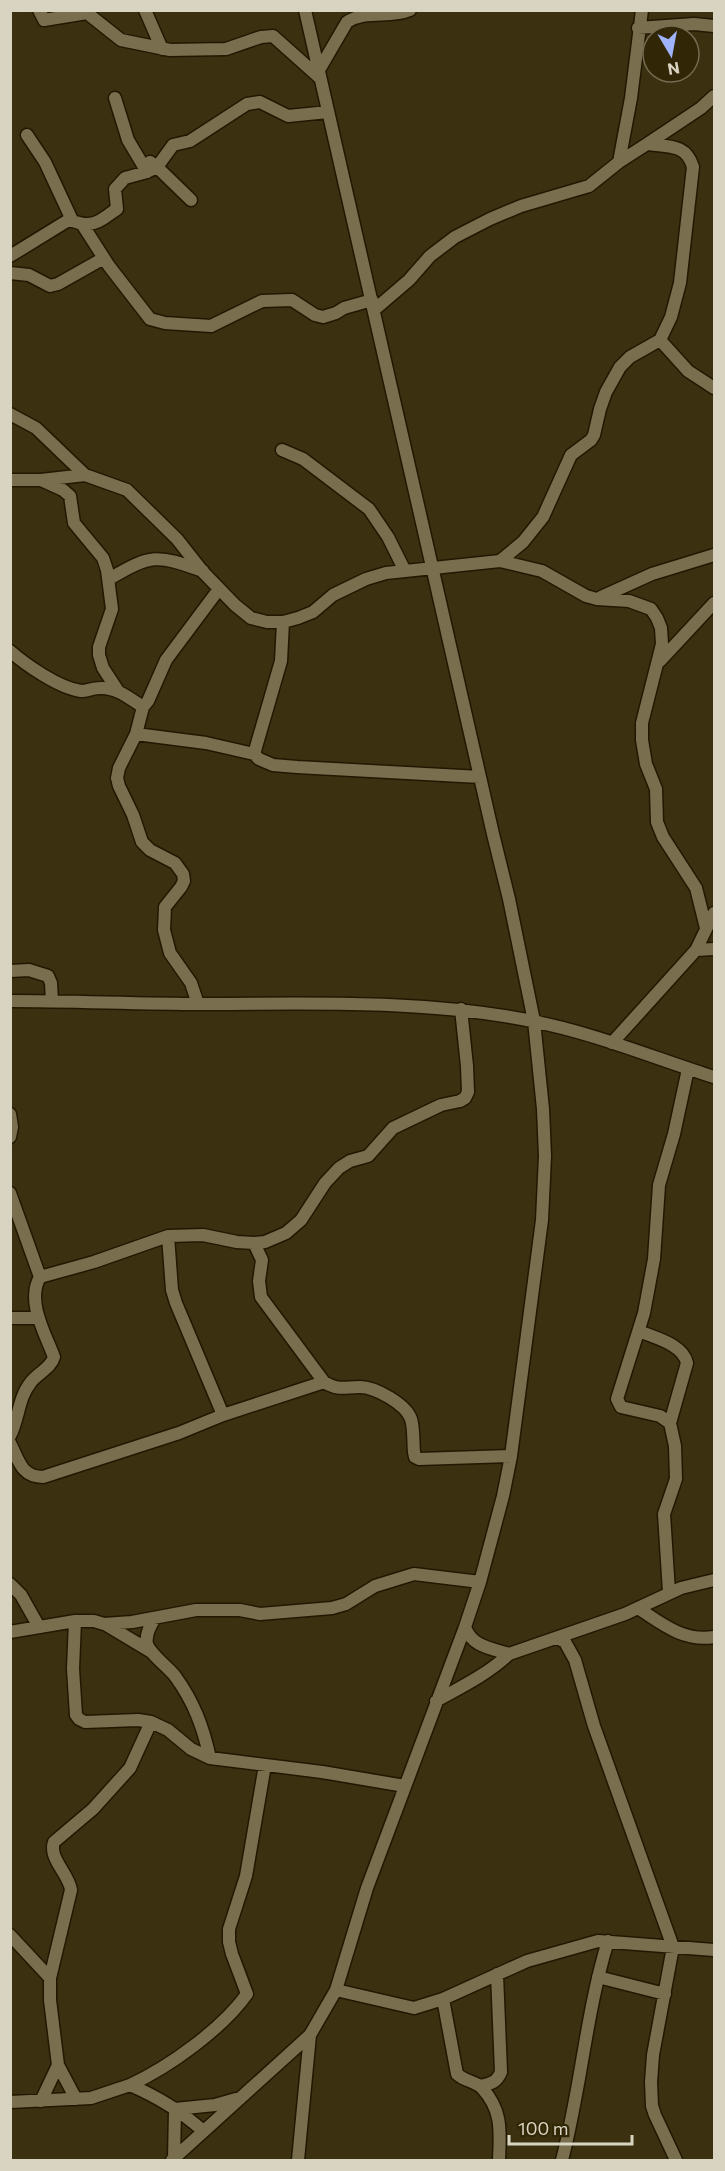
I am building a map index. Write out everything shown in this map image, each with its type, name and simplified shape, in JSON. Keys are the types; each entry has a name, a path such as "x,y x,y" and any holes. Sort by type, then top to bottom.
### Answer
{"street":[{"path":"39,10 44,20 87,13 121,40 162,49 226,49 261,37 273,36 320,75"},
{"path":"145,10 162,49"},
{"path":"175,2109 173,2160 185,2155 203,2131 309,2035 336,1990 367,1888 465,1627 480,1582 503,1496 511,1456 545,1190 543,1109 534,1021 509,899 305,10"},
{"path":"320,75 347,22 368,14 401,14 410,10"},
{"path":"619,162 631,98 642,10"},
{"path":"638,28 694,24 714,26"},
{"path":"27,135 45,162 77,222 150,319 165,323 211,326 262,301 292,300 315,315 323,316 336,313 344,308 373,305 410,280 430,255 455,237 521,206 589,186 619,162 701,108 714,96"},
{"path":"115,98 120,118 136,154 191,200"},
{"path":"10,256 67,221 95,224 117,209 115,189 117,184 125,178 152,169 172,145 190,141 247,104 260,102 288,116 328,112"},
{"path":"500,561 523,542 543,517 572,455 591,440 606,392 620,367 630,357 660,340 671,317 680,283 693,167 687,152 678,148 647,144"},
{"path":"10,273 29,276 50,286 58,284 104,258"},
{"path":"660,340 688,371 714,388"},
{"path":"10,414 36,428 85,475 127,490 177,539 219,589 251,618 267,622 283,622 313,612 333,595 376,576 500,561 542,571 577,591 597,599 629,601 651,609 661,628 662,644 642,723 646,764 656,789 657,822 663,837 696,888 706,928"},
{"path":"282,450 303,459 369,509 388,537 405,571"},
{"path":"10,480 41,480 85,475"},
{"path":"41,480 63,490 70,496 74,523 103,558 109,579 112,609 99,647 99,655 103,668 118,691"},
{"path":"597,599 652,574 714,555"},
{"path":"109,579 139,563 158,558 203,572"},
{"path":"198,1004 191,983 170,953 164,930 165,907 181,887 184,881 183,874 175,863 150,850 142,842 117,778 122,759 136,734 143,707 148,701 166,660 219,589"},
{"path":"659,661 714,603"},
{"path":"254,754 282,661 283,622"},
{"path":"10,651 50,679 82,691 101,688 118,691 143,707"},
{"path":"136,734 206,743 254,754 259,759 273,765 480,777"},
{"path":"612,1043 696,950 714,913"},
{"path":"696,950 714,949"},
{"path":"10,971 29,970 48,976 51,983 52,1001"},
{"path":"10,1001 198,1004 349,1003 461,1009 534,1021 612,1043 714,1077"},
{"path":"10,1436 19,1404 30,1382 53,1361 54,1357 39,1318 34,1288 40,1277 94,1262 168,1236 203,1235 254,1243 265,1242 286,1233 301,1220 325,1183 339,1167 368,1156 393,1128 441,1105 465,1098 468,1092 467,1066 461,1009"},
{"path":"670,1423 660,1416 621,1407 616,1399 639,1331 648,1292 654,1259 659,1185 674,1134 688,1069"},
{"path":"10,1114 12,1127 10,1137"},
{"path":"10,1193 40,1277"},
{"path":"168,1236 172,1290 223,1415"},
{"path":"254,1243 262,1260 259,1281 261,1297 324,1382 338,1389 369,1388 381,1392 394,1401 411,1419 415,1457 419,1459 511,1456"},
{"path":"10,1318 39,1318"},
{"path":"639,1331 682,1352 687,1363 670,1423 675,1446 676,1479 664,1514 669,1592"},
{"path":"10,1443 26,1473 43,1478 324,1382"},
{"path":"105,1624 216,1609 260,1614 332,1608 346,1604 375,1586 414,1574 480,1582"},
{"path":"436,1701 484,1674 510,1654 638,1608 669,1592 714,1580"},
{"path":"10,1584 21,1595 39,1627"},
{"path":"638,1608 681,1635 701,1639 714,1637"},
{"path":"150,1651 147,1643 154,1618"},
{"path":"75,1621 73,1669 76,1715 79,1719 85,1722 138,1720 151,1722 168,1730 191,1749 210,1758 322,1772 405,1786"},
{"path":"10,1632 75,1621 94,1621 105,1624 150,1651 173,1673 186,1691 198,1714 210,1758"},
{"path":"465,1627 468,1636 474,1641 510,1654"},
{"path":"557,1638 566,1642 575,1660 601,1746 673,1947 653,2055 652,2106 676,2160"},
{"path":"76,2099 58,2065 50,2000 50,1978 71,1890 52,1846 93,1809 130,1768 151,1722"},
{"path":"10,2102 98,2097 130,2085 196,2044 224,2020 247,1994 232,1954 229,1929 247,1870 265,1765"},
{"path":"10,1935 50,1978"},
{"path":"562,2160 571,2125 598,1977 608,1941"},
{"path":"336,1990 410,2008 443,1999 527,1961 588,1944 608,1941 714,1950"},
{"path":"588,1944 602,1962"},
{"path":"443,1999 458,2074 465,2080 480,2086 493,2084 501,2072 497,1974"},
{"path":"598,1977 665,1994"},
{"path":"298,2160 309,2035"},
{"path":"41,2101 58,2065"},
{"path":"130,2085 160,2098 203,2131"},
{"path":"480,2086 500,2121 499,2160"},
{"path":"175,2109 215,2105 238,2099"}]}
